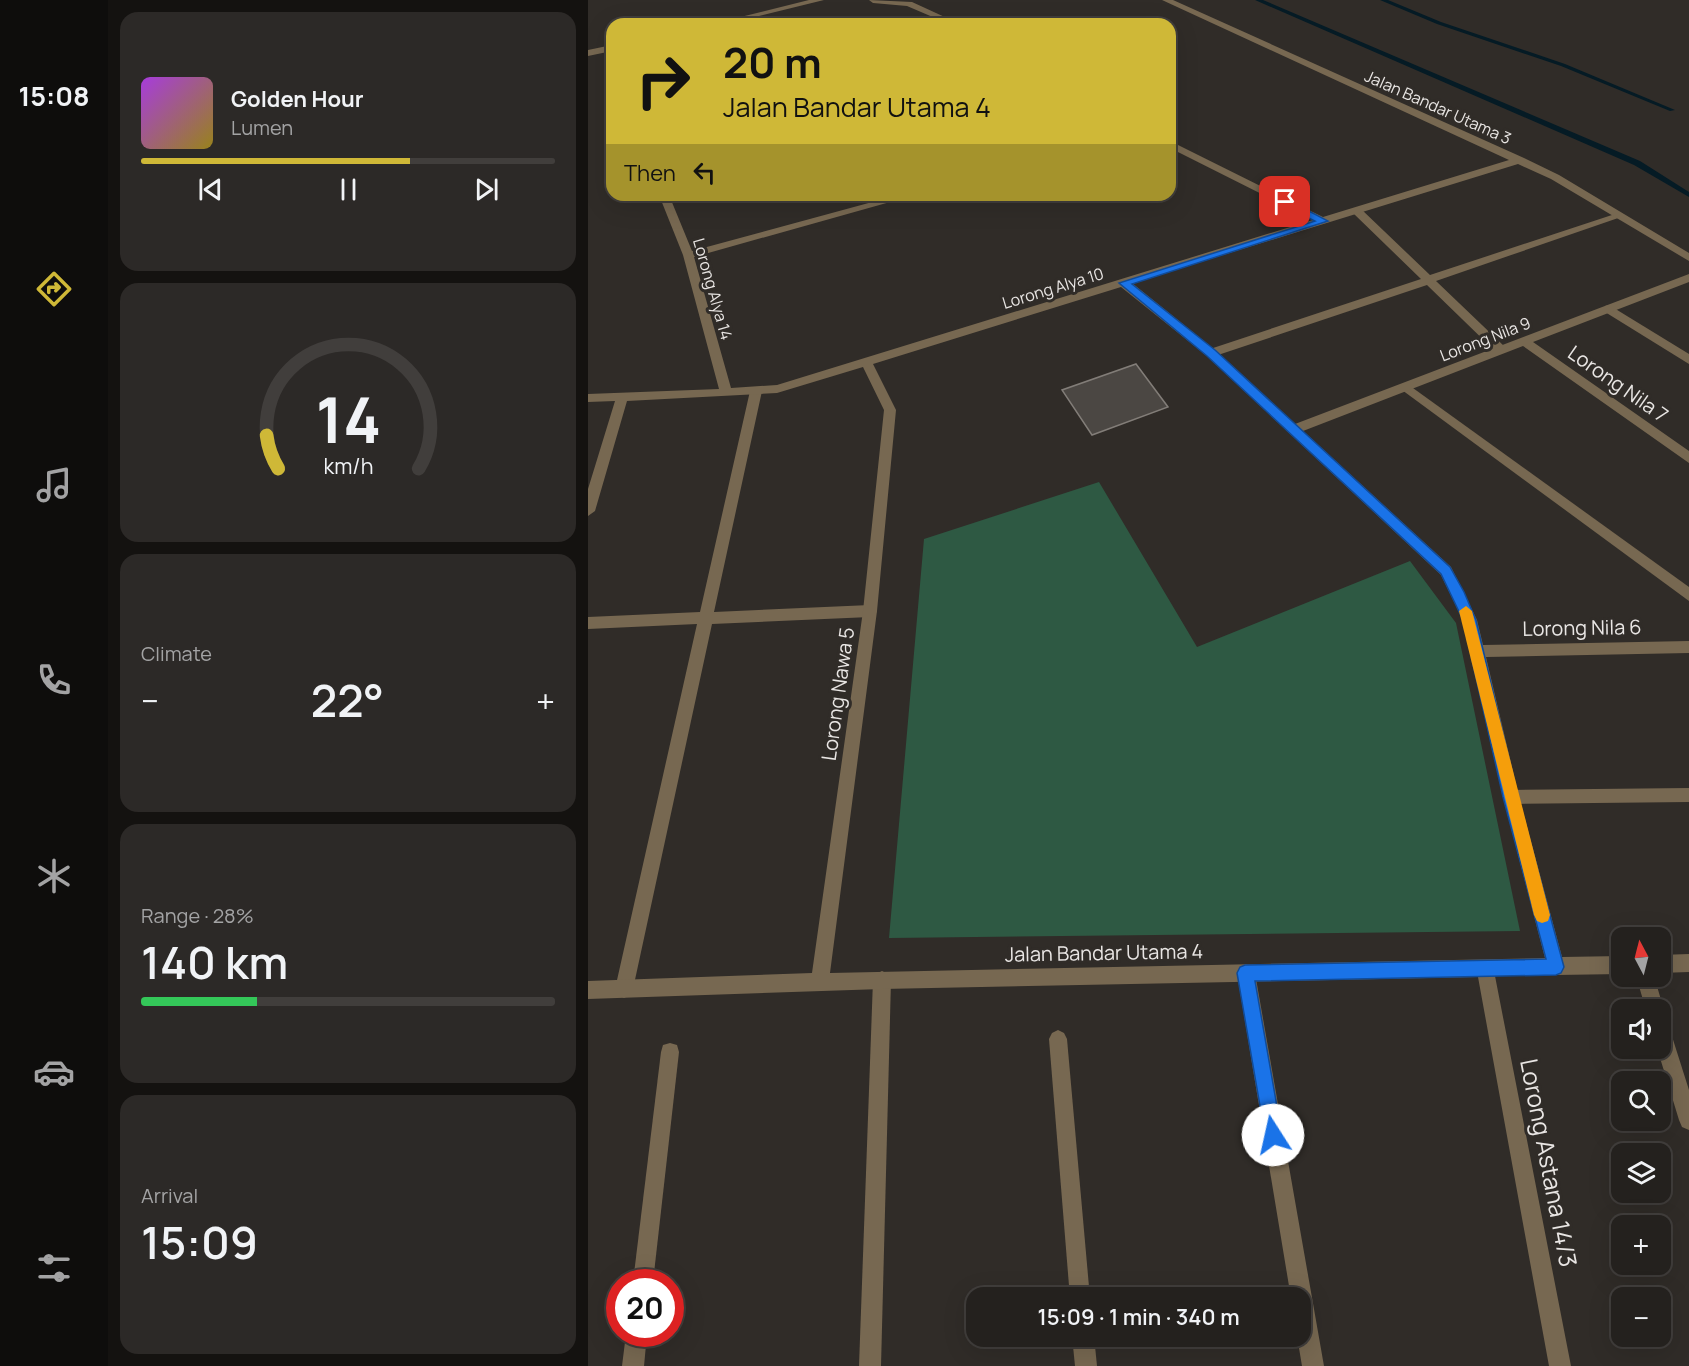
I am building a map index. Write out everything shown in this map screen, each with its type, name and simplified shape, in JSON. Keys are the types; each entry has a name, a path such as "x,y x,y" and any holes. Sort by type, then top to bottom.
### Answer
{"street":[{"path":"742,18 820,0"},
{"path":"873,0 909,4 942,18"},
{"name":"Jalan Bandar Utama 3","path":"1166,0 1555,177 1689,258"},
{"path":"588,53 606,49"},
{"path":"1176,147 1323,221"},
{"name":"Lorong Alya 10","path":"588,398 726,393 777,388 867,363 1520,160"},
{"name":"Lorong Alya 14","path":"666,201 688,255 726,393"},
{"path":"688,255 888,201"},
{"path":"1357,210 1501,350"},
{"path":"1211,353 1619,216"},
{"name":"Lorong Nila 9","path":"1292,430 1689,278"},
{"path":"1124,283 1211,353 1446,571 1470,620 1511,797 1556,967"},
{"path":"1609,309 1689,360"},
{"name":"Lorong Nila 7","path":"1524,341 1689,458"},
{"name":"Lorong Nawa 5","path":"820,982 870,611 890,410 867,363"},
{"path":"1406,387 1689,595"},
{"path":"624,989 756,391"},
{"path":"588,511 622,397"},
{"path":"588,623 870,611"},
{"name":"Lorong Nila 6","path":"1477,651 1689,646"},
{"path":"1511,797 1689,795"},
{"path":"1671,964 1689,963"},
{"name":"Jalan Bandar Utama 4","path":"588,990 882,980 1611,965"},
{"name":"Lorong Astana 14/3","path":"1485,969 1560,1366"},
{"path":"1245,973 1313,1366"},
{"path":"870,1366 882,980"},
{"path":"1058,1039 1079,1287"},
{"path":"645,1269 670,1052"},
{"path":"1670,1059 1689,1120"},
{"path":"633,1366 635,1347"},
{"path":"1084,1347 1086,1366"}],"green space":[{"path":"1099,482 1197,647 1410,561 1456,623 1520,931 889,938 924,539"}],"building":[{"path":"1136,364 1168,407 1092,435 1062,390"}],"waterway":[{"path":"1258,0 1637,163 1689,195"},
{"path":"1383,0 1439,23 1563,65 1672,110"}],"slow traffic":[{"path":"1466,611 1542,915"}],"route":[{"path":"1273,1135 1245,973 1556,967 1511,797 1470,620 1446,571 1211,353 1124,283 1323,221 1285,202"}]}
